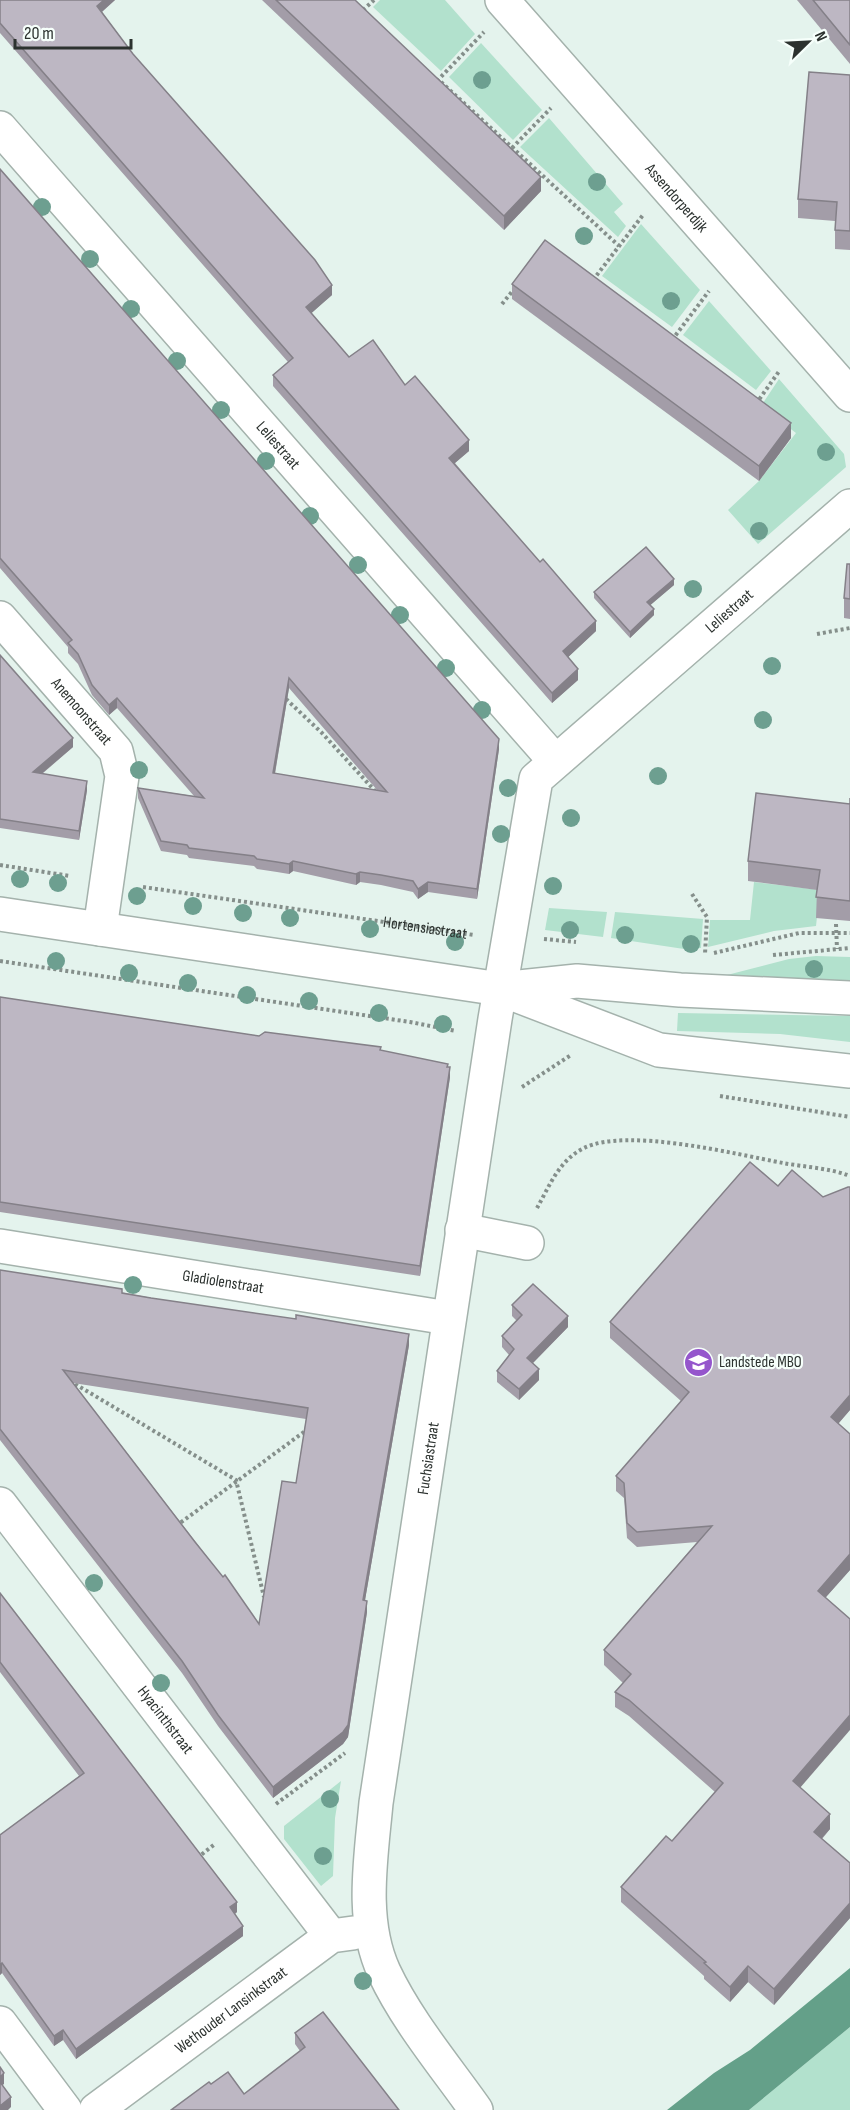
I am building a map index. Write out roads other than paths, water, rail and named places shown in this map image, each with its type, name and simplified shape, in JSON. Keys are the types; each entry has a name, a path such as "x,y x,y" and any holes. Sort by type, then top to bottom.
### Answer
{"street":[{"name":"Assendorperdijk","path":"505,3 850,395"},
{"name":"Leliestraat","path":"0,128 555,761"},
{"name":"Leliestraat","path":"500,989 536,779 850,506"},
{"name":"Anemoonstraat","path":"0,618 116,751 122,776 100,929"},
{"path":"0,914 500,989 659,1050 850,1071"},
{"path":"500,989 578,981 680,990 850,998"},
{"name":"Fuchsiastraat","path":"373,1930 369,1882 384,1747 500,989"},
{"path":"462,1230 527,1243"},
{"name":"Gladiolenstraat","path":"0,1246 448,1318"},
{"name":"Hyacinthstraat","path":"0,1504 331,1936"},
{"path":"373,1930 384,1971 400,2000 476,2110"},
{"name":"Wethouder Lansinkstraat","path":"96,2110 331,1936 373,1930"},
{"path":"0,2023 64,2110"}],"place":[{"name":"Landstede MBO","path":"698,1362"}]}
